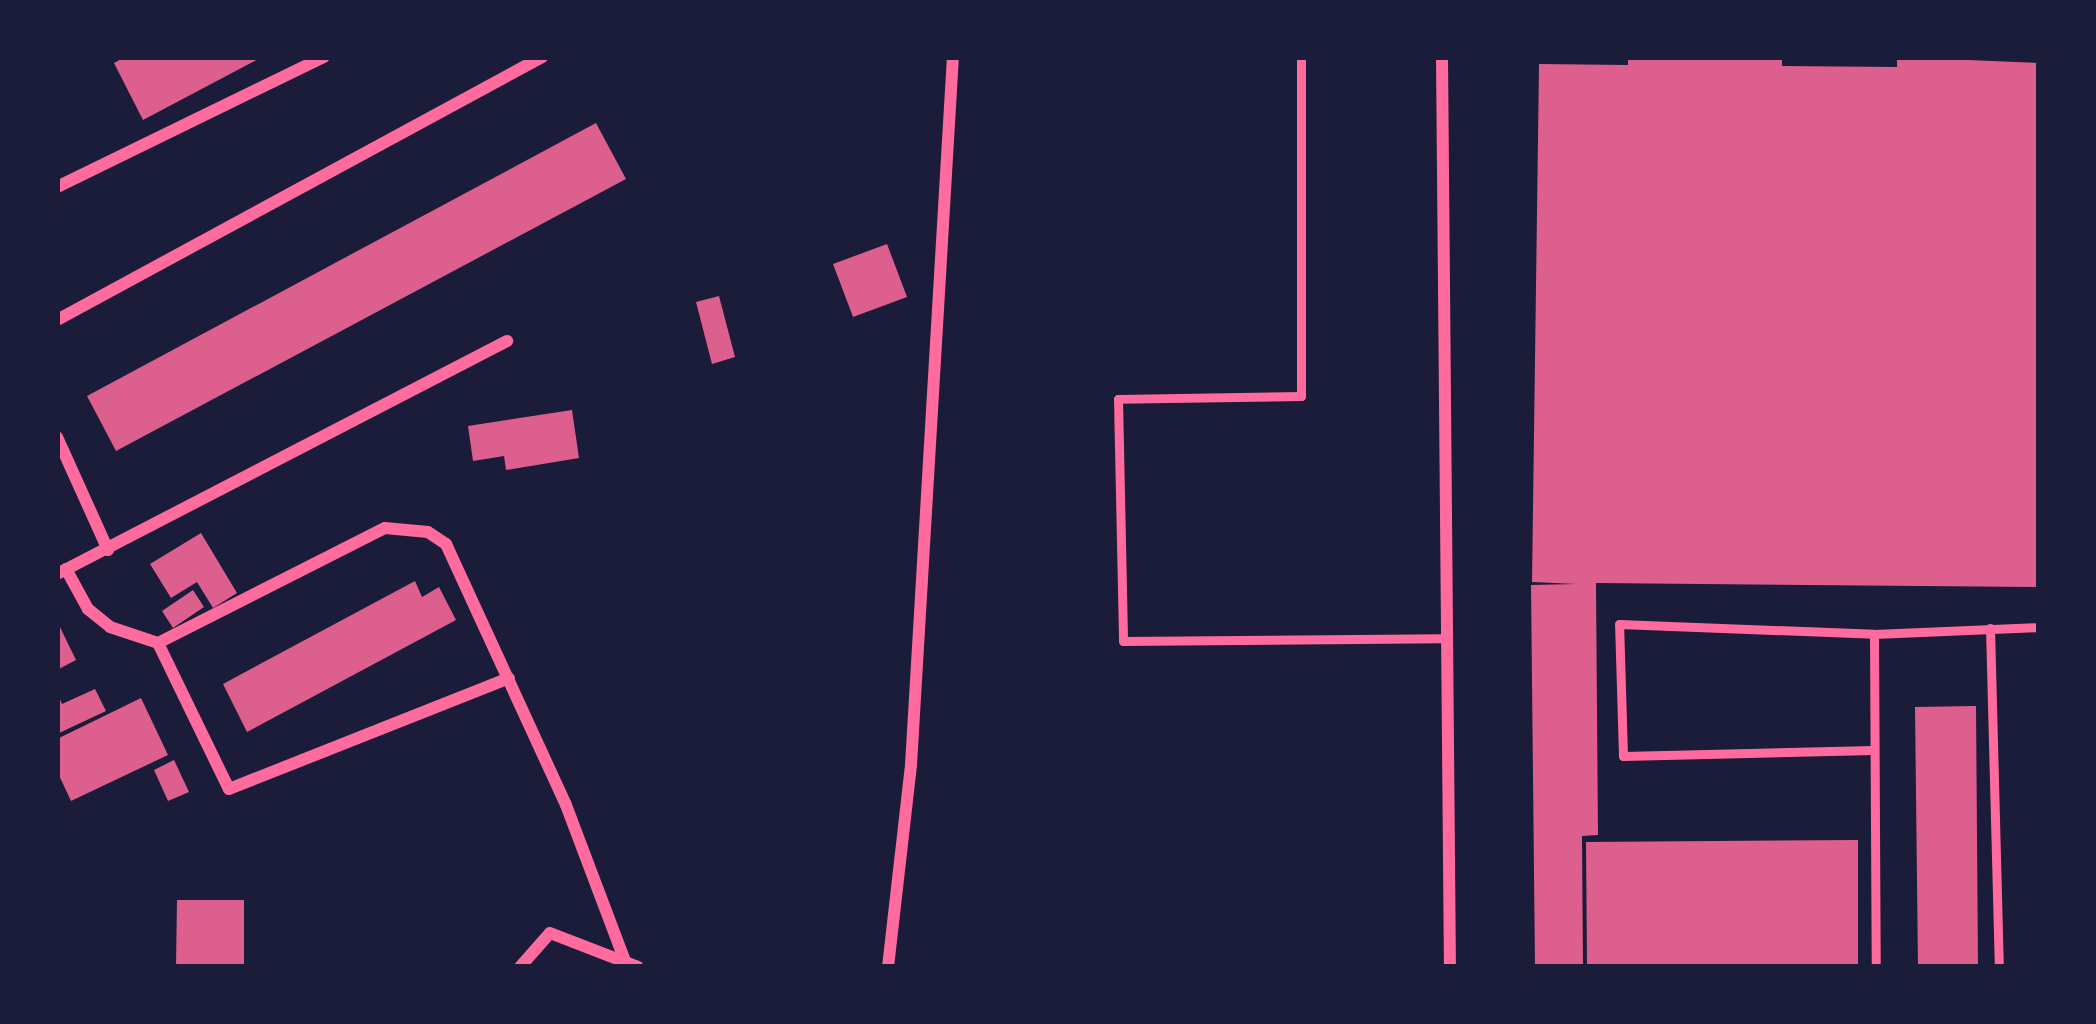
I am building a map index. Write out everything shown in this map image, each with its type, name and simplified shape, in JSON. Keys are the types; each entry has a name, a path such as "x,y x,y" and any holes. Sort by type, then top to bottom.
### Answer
{"street":[{"path":"57,187 324,57"},
{"path":"57,320 542,57"},
{"path":"888,967 911,765 953,57"},
{"path":"1442,57 1443,638 1450,967"},
{"path":"507,341 62,572 88,610 110,627 158,644 229,789 509,678"},
{"path":"57,437 108,550"},
{"path":"158,644 385,528 410,528 446,544 632,964"},
{"path":"520,967 550,933 632,964"}],"lane":[{"path":"1301,57 1301,396 1118,399 1123,641 1443,638"},
{"path":"1873,750 1623,756 1619,624 1874,634 2039,627"},
{"path":"1990,628 1999,967"},
{"path":"1874,634 1876,967"}],"building":[{"path":"125,57 262,57 143,120 114,63"},
{"path":"1628,57 1782,57 1782,66 1897,67 1897,57 2039,63 2039,587 1596,583 1598,835 1582,836 1583,967 1535,967 1531,585 1576,584 1532,582 1539,64 1628,65"},
{"path":"596,123 626,179 116,451 87,396"},
{"path":"887,244 907,297 853,317 833,264"},
{"path":"719,296 735,357 712,364 696,302"},
{"path":"572,410 579,458 506,470 504,456 473,461 468,426"},
{"path":"201,533 237,593 213,608 197,582 171,598 150,564"},
{"path":"415,581 422,597 439,587 456,620 247,732 223,684"},
{"path":"193,590 204,607 173,628 162,611"},
{"path":"57,621 76,660 57,670"},
{"path":"95,689 106,711 57,734 57,693 62,704"},
{"path":"141,698 168,755 71,801 57,771 57,739"},
{"path":"1976,706 1978,967 1918,967 1915,707"},
{"path":"174,760 189,792 168,801 154,770"},
{"path":"1858,840 1858,967 1587,967 1586,842"},
{"path":"177,900 244,900 244,967 176,967"}]}
